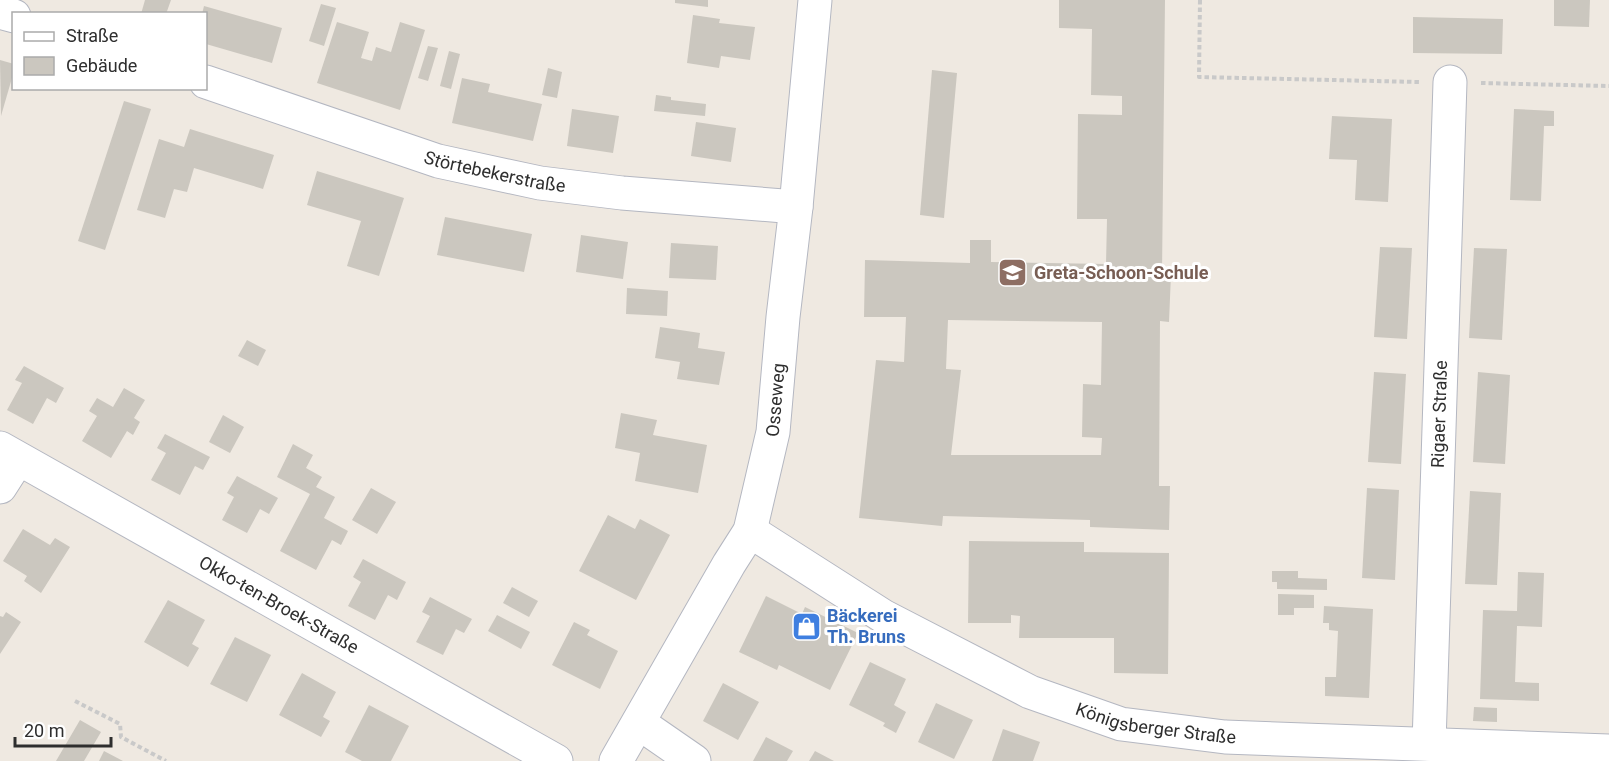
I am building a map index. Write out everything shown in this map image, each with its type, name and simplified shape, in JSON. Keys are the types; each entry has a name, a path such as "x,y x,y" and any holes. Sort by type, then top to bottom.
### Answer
{"street":[{"name":"Osseweg","path":"616,761 750,531 773,432 816,0"},
{"name":"Störtebekerstraße","path":"207,82 438,161 540,183 622,193 796,207"},
{"name":"Rigaer Straße","path":"1429,744 1450,82"},
{"path":"0,487 9,454"},
{"name":"Okko-ten-Broek-Straße","path":"9,454 166,540 556,761"},
{"name":"Königsberger Straße","path":"750,531 894,621 1030,692 1121,724 1226,737 1609,751"},
{"path":"639,723 694,761"}],"path":[{"path":"1200,0 1199,77 1609,87"},
{"path":"75,701 120,724 122,737 166,761"}],"building":[{"path":"145,0 171,0 167,12 142,12"},
{"path":"675,0 708,0 708,7 675,3"},
{"name":"Greta-Schoon-Schule","path":"1059,0 1165,0 1162,274 1171,274 1169,322 1160,321 1159,486 1170,486 1169,530 1090,527 1090,520 943,516 942,526 859,518 876,360 904,362 906,317 864,317 865,260 970,263 970,240 991,240 991,262 1106,264 1107,219 1077,219 1078,114 1122,115 1122,96 1091,95 1092,29 1059,28","holes":["948,320 1102,322 1101,385 1083,384 1082,437 1102,438 1101,455 951,455 961,370 946,369"]},
{"path":"1554,0 1590,0 1589,27 1554,26"},
{"path":"321,4 336,8 324,46 309,41"},
{"path":"204,6 282,28 272,63 207,44 207,12 202,12"},
{"path":"693,15 720,19 719,23 755,27 750,60 721,56 719,68 687,63"},
{"path":"1413,17 1503,19 1502,54 1413,53"},
{"path":"337,22 369,32 361,58 372,61 376,47 391,52 400,22 425,30 400,110 317,83"},
{"path":"428,46 438,48 428,81 418,78"},
{"path":"449,51 460,54 451,89 440,86"},
{"path":"0,60 12,63 12,78 1,116"},
{"path":"548,68 562,72 557,98 542,95"},
{"path":"932,70 957,73 944,218 920,215"},
{"path":"462,78 490,84 488,92 542,104 533,141 452,123"},
{"path":"656,95 671,97 671,100 706,104 705,116 654,111"},
{"path":"124,101 151,109 105,250 78,241"},
{"path":"572,109 619,116 613,153 567,146"},
{"path":"1514,109 1554,111 1554,126 1544,126 1541,201 1510,200"},
{"path":"1332,116 1392,119 1388,202 1355,200 1357,160 1329,159"},
{"path":"696,122 736,128 731,162 691,156"},
{"path":"190,129 274,155 263,189 194,168 187,192 174,189 165,218 137,210 159,139 184,147"},
{"path":"317,171 404,198 379,276 347,266 361,221 307,205"},
{"path":"445,217 532,234 524,272 437,255"},
{"path":"581,235 628,242 623,279 576,272"},
{"path":"671,243 718,246 716,280 669,278"},
{"path":"1380,247 1412,248 1407,339 1374,337"},
{"path":"1474,248 1507,249 1502,340 1469,338"},
{"path":"627,288 668,291 667,316 626,314"},
{"path":"660,327 700,333 698,348 725,352 719,385 677,379 680,362 655,358"},
{"path":"247,340 266,350 258,366 238,356"},
{"path":"24,366 64,388 56,403 47,398 33,424 7,410 22,383 15,380"},
{"path":"1374,372 1406,374 1401,464 1368,462"},
{"path":"1478,372 1510,375 1505,464 1473,462"},
{"path":"124,388 145,400 134,418 140,422 133,435 127,431 111,458 82,441 97,416 89,411 97,398 113,407"},
{"path":"621,413 657,420 653,435 707,445 698,493 635,481 640,453 615,448"},
{"path":"223,415 244,427 230,453 209,442"},
{"path":"165,434 210,457 203,470 195,466 180,495 151,480 166,453 157,448"},
{"path":"293,444 313,455 306,468 322,477 316,487 335,497 324,518 348,531 341,545 332,540 316,570 280,551 310,494 277,477"},
{"path":"237,476 278,498 269,514 260,509 247,533 222,520 234,497 227,493"},
{"path":"371,488 396,502 377,534 352,520"},
{"path":"1367,488 1399,490 1395,580 1362,578"},
{"path":"1470,491 1501,493 1497,585 1465,584"},
{"path":"608,515 635,529 640,519 670,535 636,600 579,571"},
{"path":"23,529 50,545 55,538 70,547 41,593 24,581 27,576 3,561"},
{"path":"969,541 1084,542 1084,552 1169,553 1168,674 1114,673 1114,638 1019,638 1020,616 1011,615 1011,623 968,623"},
{"path":"363,559 406,582 397,600 388,595 375,620 348,606 361,582 353,577"},
{"path":"1272,571 1298,571 1298,578 1327,579 1327,590 1277,589 1277,582 1272,582"},
{"path":"1518,572 1544,573 1542,627 1517,626 1515,682 1539,683 1539,701 1480,699 1483,610 1517,611"},
{"path":"512,587 538,601 529,617 503,603"},
{"path":"1278,594 1314,595 1314,608 1294,608 1294,615 1278,615"},
{"path":"766,596 802,614 805,607 858,633 830,690 779,665 777,670 739,652"},
{"path":"430,597 472,619 464,633 456,629 443,655 416,642 430,616 422,612"},
{"path":"168,600 205,620 192,644 199,648 188,667 144,642"},
{"path":"1324,606 1373,609 1369,698 1325,696 1325,677 1336,677 1338,631 1329,630 1329,623 1323,623"},
{"path":"6,612 21,622 0,654 0,616 3,617"},
{"path":"497,615 530,632 521,649 488,631"},
{"path":"574,622 590,630 587,635 618,651 600,689 552,665"},
{"path":"235,637 271,655 247,702 210,684"},
{"path":"870,662 906,679 894,705 906,712 896,733 883,726 885,723 849,705"},
{"path":"302,673 336,692 323,717 330,721 321,737 279,715"},
{"path":"723,683 759,702 738,740 703,721"},
{"path":"936,703 973,720 954,759 918,742"},
{"path":"369,705 409,726 391,761 362,761 345,752"},
{"path":"1474,707 1497,708 1497,722 1473,721"},
{"path":"80,720 101,732 84,761 56,761"},
{"path":"1003,729 1040,742 1033,761 992,761"},
{"path":"766,737 793,751 787,761 753,761"},
{"path":"104,751 123,761 99,761"},
{"path":"815,751 834,761 809,761"}],"place":[{"name":"Greta-Schoon-Schule","path":"1013,273"},
{"name":"Bäckerei Th. Bruns","path":"806,626"}]}
